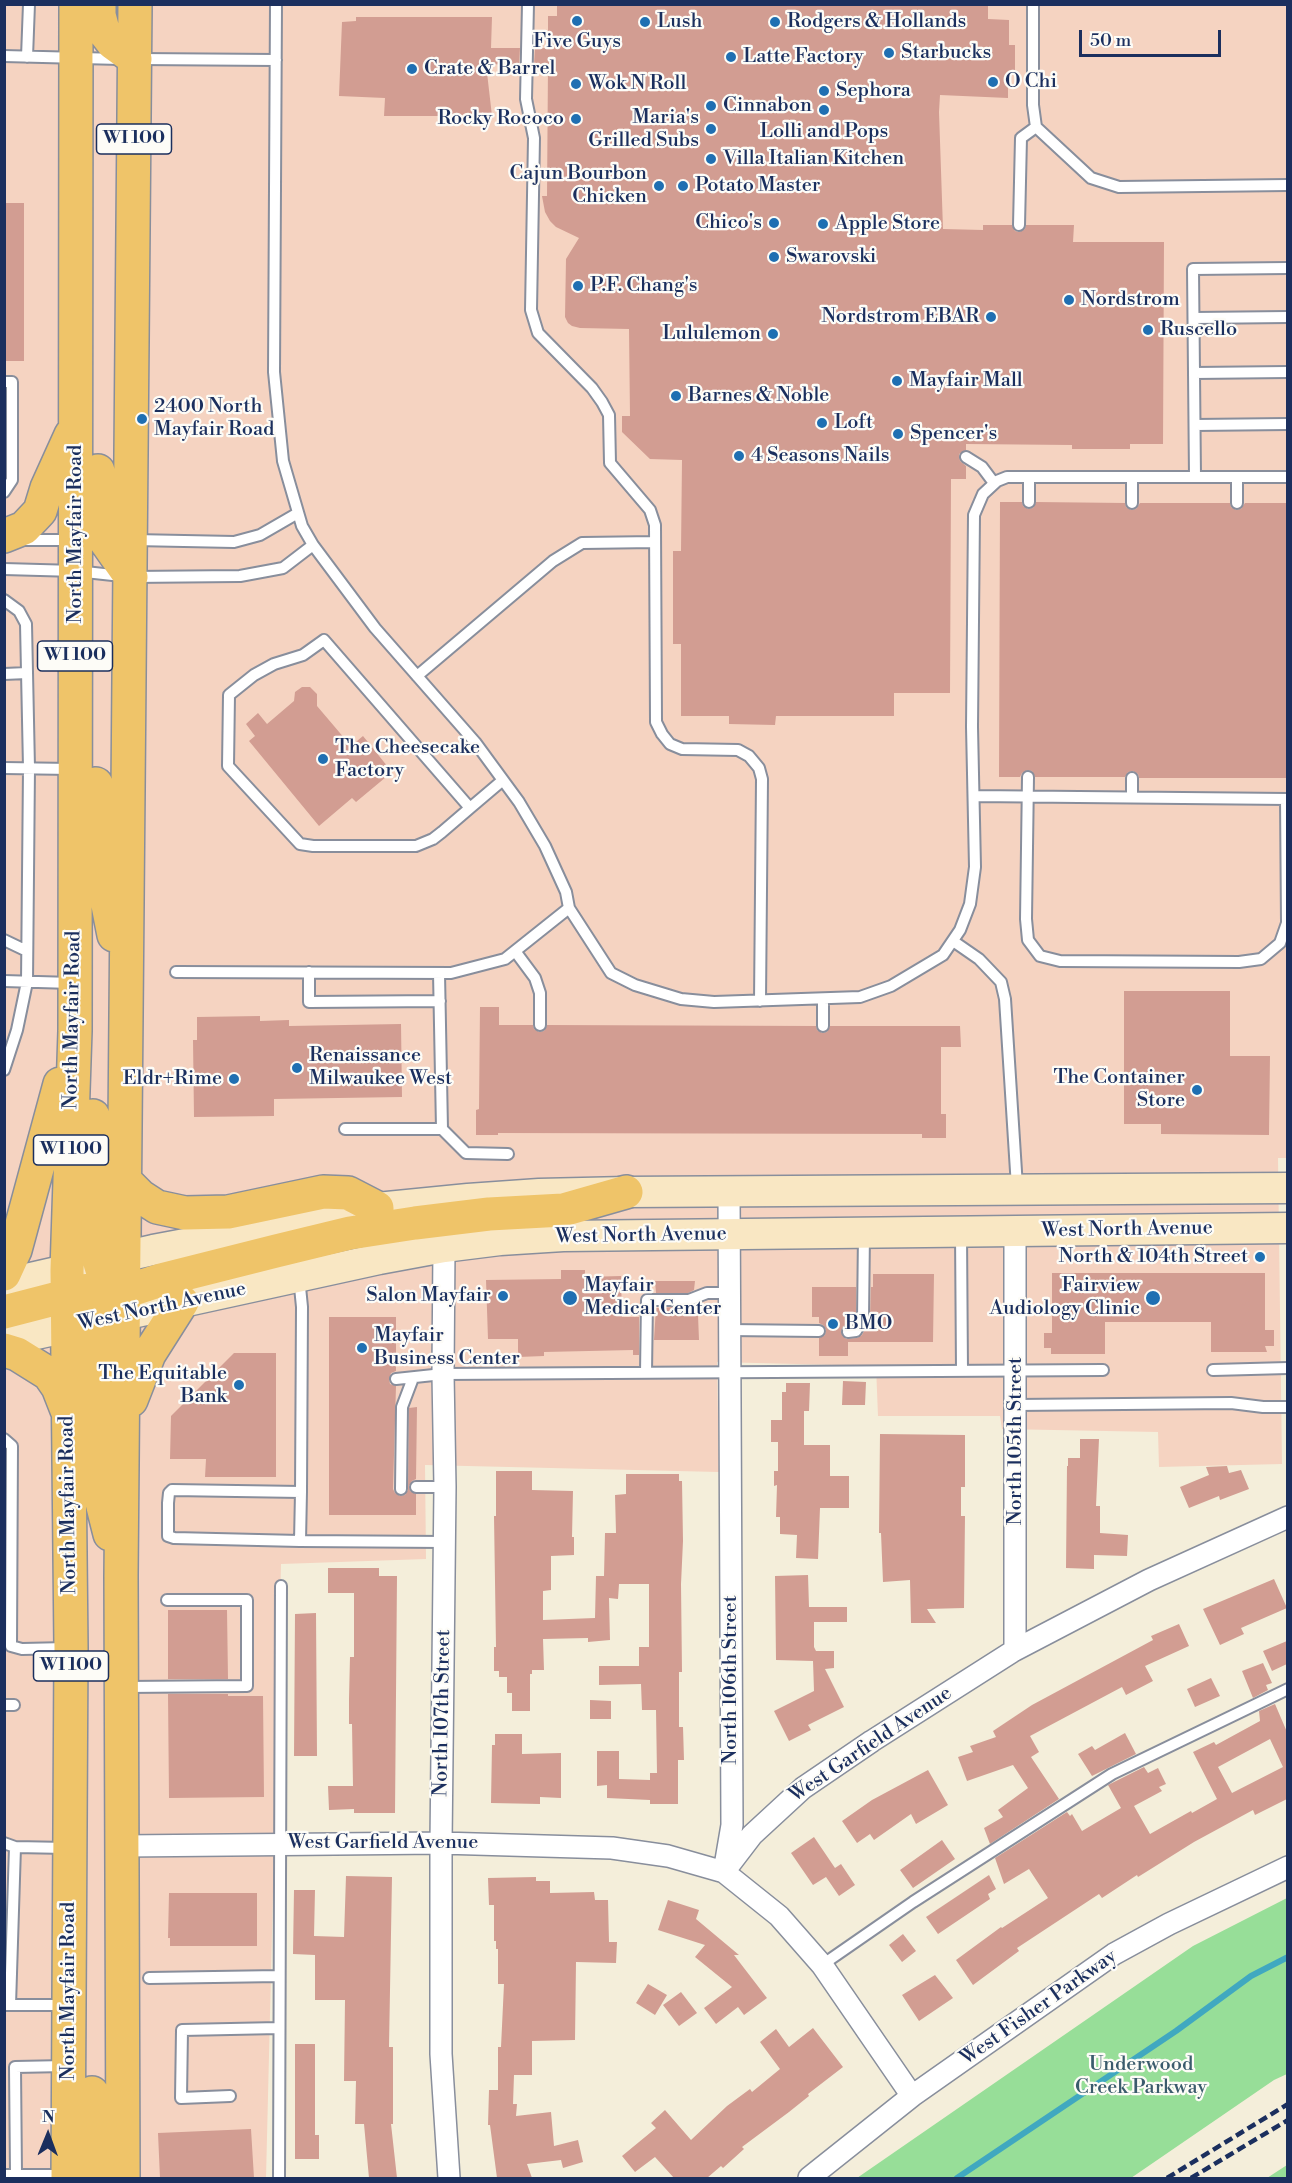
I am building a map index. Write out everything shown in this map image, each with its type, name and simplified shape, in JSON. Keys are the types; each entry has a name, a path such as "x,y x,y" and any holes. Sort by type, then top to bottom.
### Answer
{"main road":[{"name":"North Mayfair Road","path":"76,4 76,425 94,549 131,577 128,998 124,1180 68,1412 71,1648 69,2066 76,2177"},
{"path":"99,4 103,30 113,43 135,59"},
{"name":"North Mayfair Road","path":"123,2178 122,1424 97,1294 75,1031 75,769 135,59 135,4"},
{"path":"76,192 91,246 99,326 98,509 94,549 97,620 95,798 104,885 128,998"},
{"path":"4,538 24,528 40,511 47,488 76,425"},
{"path":"4,1274 15,1250 75,1031"},
{"path":"124,1180 140,1196 157,1207 185,1214 228,1212 323,1192 348,1192 377,1208"},
{"path":"1015,1232 1049,1206 1061,1203 1103,1202 1173,1188"},
{"name":"West North Avenue","path":"4,1341 97,1294 377,1208 515,1196 626,1192 1287,1188"},
{"path":"792,1233 866,1219 973,1217 1001,1209 1017,1189"},
{"path":"4,1312 161,1280 350,1233 489,1214 563,1210 626,1192"},
{"name":"West North Avenue","path":"4,1284 182,1302 379,1259 500,1240 563,1236 1287,1227"},
{"path":"97,1294 97,1483 121,1575"},
{"path":"122,1424 149,1354 182,1302"},
{"path":"4,1350 17,1354 49,1374 58,1387 68,1412"},
{"path":"70,2005 83,2013 89,2023 92,2039 76,2177"}],"street":[{"name":"North 106th Street","path":"724,1872 732,1825 729,1192"},
{"name":"North 105th Street","path":"1015,1232 1015,1650"},
{"name":"North 107th Street","path":"444,1247 445,1542 441,2054 449,2178"},
{"name":"West Garfield Avenue","path":"123,1846 441,1843 612,1848 668,1857 724,1872 752,1835 803,1788 1015,1650 1149,1580 1287,1517"},
{"name":"West Fisher Parkway","path":"809,2178 912,2096 1114,1954 1169,1924 1287,1867"},
{"path":"724,1872 779,1916 822,1965 912,2096"}],"lane":[{"path":"27,57 29,4"},
{"path":"276,4 274,372 283,461 302,526 313,545 375,628 475,742 519,802 545,846 566,892 569,908 611,973 635,985 681,999 714,1002 860,997 891,986 943,955 960,930 970,904 975,867 974,514 983,494 994,483 1007,477 1287,477"},
{"path":"528,4 526,99 534,138 531,310 538,333 592,388 602,402 609,415 610,464 650,510 655,525 656,722 670,744 682,749 738,750 749,756 759,768 762,779 760,1001"},
{"path":"1033,4 1033,105 1036,127 1091,178 1119,187 1287,185"},
{"path":"4,56 276,60"},
{"path":"1019,225 1021,138 1036,127"},
{"path":"1195,477 1193,269 1287,268"},
{"path":"1194,318 1287,317"},
{"path":"1194,373 1287,372"},
{"path":"4,382 12,382 12,480 4,492"},
{"path":"1195,425 1287,424"},
{"path":"966,457 982,467 994,483"},
{"path":"1029,477 1029,502"},
{"path":"1132,477 1132,503"},
{"path":"1237,477 1237,503"},
{"path":"4,569 94,549 234,542 260,535 298,513"},
{"path":"4,538 94,549"},
{"path":"417,676 554,561 582,543 655,542"},
{"path":"131,577 240,576 283,568 313,545"},
{"path":"4,600 19,610 26,624 29,768 27,982 17,1030 4,1070"},
{"path":"470,808 324,640 303,655 274,664 254,675 229,695 228,766 300,844 416,846 434,839 503,780"},
{"path":"4,674 27,674"},
{"path":"4,768 75,769"},
{"path":"974,796 1028,797 1132,798 1287,799 1287,923 1280,943 1261,959 1239,962 1060,961 1040,956 1028,940 1026,919 1028,797 1028,777"},
{"path":"1132,777 1132,798"},
{"path":"176,972 451,973 505,958 569,908"},
{"path":"4,940 27,951"},
{"path":"953,941 980,959 992,971 1003,990 1017,1189"},
{"path":"515,951 535,978 540,993 540,1025"},
{"path":"309,972 309,1002 440,1001"},
{"path":"440,973 442,1129 466,1153 508,1154"},
{"path":"4,981 75,983"},
{"path":"823,999 823,1026"},
{"path":"345,1129 442,1129"},
{"path":"961,1232 962,1371"},
{"path":"848,1332 855,1331 863,1319 864,1233"},
{"path":"299,1277 302,1307 300,1541"},
{"path":"646,1373 647,1300 689,1300 708,1293 729,1293"},
{"path":"729,1330 819,1331"},
{"path":"1213,1370 1287,1368"},
{"path":"396,1379 443,1374 1103,1370"},
{"path":"401,1489 402,1407 413,1378"},
{"path":"1016,1405 1231,1403 1287,1407"},
{"path":"4,1439 12,1446 8,1647 71,1648"},
{"path":"416,1487 445,1487"},
{"path":"301,1492 172,1490 169,1493 168,1503 167,1528 170,1538 445,1542"},
{"path":"279,2178 280,1586"},
{"path":"122,1687 247,1686 247,1600 166,1600"},
{"path":"822,1965 913,1902 1112,1774 1287,1689"},
{"path":"70,1849 10,1845 7,2005 70,2005"},
{"path":"148,1978 279,1976"},
{"path":"230,2096 181,2098 182,2030 279,2028"},
{"path":"69,2066 15,2067 10,2176 76,2177"}],"shaded area":[{"path":"5,5 1287,5 1288,1158 1278,1158 1282,1464 1159,1467 1158,1432 1002,1429 1000,1416 878,1416 876,1366 717,1362 719,1472 425,1465 426,1559 281,1564 266,2178 5,2178"}],"green space":[{"name":"Underwood Creek Parkway","path":"1287,1898 1287,2074 1274,2080 1131,2178 857,2178 1193,1946"},
{"path":"1287,2165 1287,2178 1267,2178"}],"building":[{"name":"Mayfair Mall","path":"557,4 988,4 988,19 1009,20 1009,45 1015,45 1015,72 1008,73 1008,98 940,95 943,229 983,230 983,225 1012,225 1015,231 1019,232 1025,229 1026,225 1074,225 1073,242 1164,242 1163,444 1130,444 1130,449 1072,449 1072,445 966,444 966,450 959,454 960,461 966,466 966,479 951,479 950,693 894,693 894,716 776,716 775,725 729,724 729,716 681,716 681,644 673,644 673,551 681,551 682,460 650,459 622,432 622,416 630,416 629,329 580,328 568,323 565,317 566,259 579,238 556,227 550,221 545,212 542,196 547,196 548,65 534,65 535,48 548,48 548,16 557,16"},
{"name":"Crate & Barrel","path":"356,17 492,17 491,48 520,48 519,65 486,64 492,116 384,116 385,98 339,96 342,22 356,21"},
{"path":"4,203 24,203 24,361 4,361"},
{"path":"1000,502 1022,502 1023,506 1028,509 1033,508 1036,502 1125,503 1126,507 1131,510 1136,509 1140,503 1230,503 1231,507 1236,510 1241,509 1245,503 1287,503 1287,778 1139,778 1138,774 1133,771 1128,772 1125,777 1035,777 1032,771 1028,770 1020,777 999,777"},
{"name":"The Cheesecake Factory","path":"302,687 310,687 317,694 317,706 351,746 363,736 392,772 356,802 352,798 319,826 249,741 255,736 246,724 258,713 267,724 294,701 295,692"},
{"name":"The Container Store","path":"1124,991 1230,991 1230,1056 1270,1056 1269,1135 1161,1134 1161,1124 1124,1124"},
{"path":"480,1007 499,1007 499,1025 533,1025 534,1029 539,1032 544,1031 547,1025 816,1026 817,1030 822,1033 827,1032 830,1026 960,1026 961,1047 941,1047 941,1114 946,1114 946,1138 922,1138 922,1134 498,1133 498,1135 476,1135 476,1110 479,1109"},
{"name":"Renaissance Milwaukee West","path":"260,1016 260,1021 289,1020 289,1026 401,1024 402,1097 274,1099 274,1116 194,1117 193,1040 197,1040 197,1017"},
{"name":"Mayfair Medical Center","path":"561,1270 585,1270 585,1277 621,1276 622,1317 639,1317 639,1355 633,1355 633,1350 544,1352 544,1356 518,1357 518,1339 488,1339 486,1280 561,1279"},
{"path":"1052,1273 1265,1273 1265,1330 1274,1330 1274,1346 1265,1346 1267,1352 1211,1352 1211,1322 1105,1322 1105,1354 1051,1354 1051,1348 1044,1348 1044,1333 1052,1333"},
{"path":"873,1274 934,1274 933,1342 848,1342 848,1356 819,1356 819,1338 825,1335 826,1330 819,1323 819,1317 812,1317 812,1287 856,1287 856,1317 851,1324 843,1326 841,1332 846,1339 857,1338 862,1335 870,1320"},
{"path":"655,1281 695,1281 694,1290 688,1293 656,1293"},
{"path":"694,1306 694,1315 698,1315 699,1340 654,1340 656,1308"},
{"path":"329,1317 396,1317 396,1371 391,1373 389,1379 390,1384 396,1386 393,1489 400,1496 405,1495 408,1490 409,1408 417,1407 416,1479 409,1486 410,1491 416,1494 416,1515 329,1515"},
{"name":"The Equitable Bank","path":"234,1353 276,1353 276,1477 205,1477 206,1459 170,1459 171,1416"},
{"path":"843,1381 866,1382 865,1405 842,1405"},
{"path":"786,1383 810,1383 809,1411 804,1411 804,1445 830,1445 830,1476 849,1476 849,1508 820,1508 818,1559 796,1558 797,1535 780,1534 780,1517 776,1517 777,1485 774,1486 774,1471 778,1471 778,1442 771,1442 771,1420 782,1420 782,1392 786,1392"},
{"path":"880,1434 965,1435 965,1487 961,1487 961,1516 965,1516 964,1608 927,1609 936,1623 911,1623 910,1580 883,1582 881,1533 879,1533"},
{"path":"1080,1439 1099,1439 1096,1506 1100,1506 1100,1533 1128,1535 1127,1556 1094,1555 1094,1569 1066,1568 1067,1466 1068,1458 1080,1458"},
{"path":"1227,1466 1229,1473 1241,1470 1249,1489 1220,1500 1219,1496 1189,1508 1180,1487 1209,1475 1206,1467"},
{"path":"496,1471 532,1471 532,1490 573,1491 574,1555 551,1556 551,1590 543,1591 543,1620 595,1618 596,1576 604,1576 605,1533 616,1533 615,1495 626,1494 626,1474 679,1474 679,1481 682,1481 683,1541 682,1672 679,1672 679,1727 683,1727 684,1760 678,1760 678,1804 650,1804 650,1800 607,1798 607,1785 597,1786 597,1751 619,1751 619,1779 650,1780 650,1773 657,1773 656,1710 642,1710 641,1684 599,1685 599,1666 639,1666 639,1647 649,1647 649,1584 619,1584 618,1599 609,1598 610,1640 588,1642 588,1638 543,1639 544,1670 532,1670 530,1674 530,1711 512,1711 512,1693 507,1693 507,1677 499,1677 499,1671 494,1671"},
{"path":"328,1568 379,1568 379,1576 397,1576 395,1813 354,1813 354,1809 329,1810 328,1786 353,1786 352,1724 349,1724 349,1699 350,1657 354,1657 354,1593 328,1593"},
{"path":"808,1575 809,1607 847,1607 847,1622 814,1622 816,1651 834,1651 834,1668 825,1669 844,1707 808,1725 811,1730 789,1741 774,1711 814,1691 813,1661 776,1660 775,1576"},
{"path":"1274,1579 1287,1608 1241,1628 1244,1634 1220,1645 1203,1609"},
{"path":"168,1610 227,1610 228,1679 168,1679"},
{"path":"316,1613 317,1756 294,1756 295,1614"},
{"path":"1179,1624 1189,1646 1145,1666 1153,1681 1126,1695 1122,1687 1030,1736 1039,1752 1031,1757 1059,1799 990,1844 984,1828 1003,1817 998,1810 1028,1788 1013,1765 967,1781 958,1757 973,1752 970,1746 996,1737 993,1731 1032,1705 1153,1640 1151,1636"},
{"path":"1287,1641 1287,1664 1272,1671 1263,1651"},
{"path":"1263,1663 1272,1683 1266,1685 1268,1690 1253,1698 1242,1671"},
{"path":"1211,1678 1220,1696 1195,1707 1187,1689"},
{"path":"168,1694 263,1696 264,1797 169,1798"},
{"path":"590,1700 611,1701 611,1719 590,1719"},
{"path":"1275,1704 1287,1732 1287,1799 1255,1815 1253,1810 1194,1842 1138,1877 1137,1875 1102,1898 1099,1894 1017,1948 1019,1951 973,1985 956,1960 1001,1927 1048,1898 1029,1869 1004,1884 995,1858 1067,1812 1070,1816 1072,1814 1082,1831 1121,1808 1108,1785 1144,1767 1148,1773 1158,1768 1166,1784 1159,1787 1162,1791 1134,1806 1150,1834 1191,1811 1192,1813 1217,1799 1193,1752 1214,1742 1216,1745 1260,1721 1259,1711","holes":["1270,1739 1283,1767 1232,1793 1218,1767"]},
{"path":"1125,1733 1136,1754 1092,1776 1078,1754 1092,1746 1095,1750"},
{"path":"495,1734 522,1734 522,1754 561,1753 561,1798 540,1797 540,1804 491,1803 492,1745 495,1745"},
{"path":"928,1770 948,1805 916,1824 911,1814 874,1840 870,1834 857,1843 842,1821 872,1800"},
{"path":"814,1837 835,1868 841,1864 855,1885 839,1896 826,1877 813,1885 791,1853"},
{"path":"942,1840 955,1859 913,1888 900,1870"},
{"path":"989,1875 996,1889 988,1894 990,1899 938,1934 926,1917"},
{"path":"346,1876 392,1877 389,2047 393,2047 393,2124 391,2124 397,2178 369,2178 364,2124 355,2124 356,2081 344,2081 345,2000 315,2000 315,1955 293,1954 294,1890 315,1890 314,1936 344,1937"},
{"path":"536,1877 536,1881 550,1881 550,1893 594,1892 595,1900 608,1900 609,1942 617,1942 616,1963 576,1962 575,2040 532,2041 532,2075 514,2075 513,2104 517,2104 516,2116 551,2112 554,2146 578,2140 583,2162 563,2168 561,2160 527,2164 532,2178 497,2178 490,2125 488,2125 489,2090 498,2090 498,2047 501,2047 504,1984 498,1984 498,1949 494,1941 494,1905 489,1905 488,1878"},
{"path":"169,1893 257,1893 257,1946 170,1946 170,1938 168,1938"},
{"path":"668,1900 699,1910 696,1919 739,1955 734,1955 767,1998 744,2015 738,2007 716,2024 704,2008 732,1987 695,1957 705,1945 658,1930"},
{"path":"903,1934 916,1951 902,1962 889,1945"},
{"path":"935,1975 953,1998 919,2021 902,1995"},
{"path":"648,1984 667,1995 655,2015 636,2003"},
{"path":"681,1992 697,2013 679,2026 663,2005"},
{"path":"813,2028 843,2067 742,2147 744,2149 723,2168 721,2166 707,2178 674,2178 655,2157 635,2172 622,2156 656,2128 651,2123 665,2110 691,2140 727,2106 750,2089 752,2092 780,2069 760,2042 776,2029 789,2047"},
{"path":"295,2044 315,2044 315,2135 319,2135 319,2159 295,2159"},
{"path":"251,2129 254,2178 160,2178 158,2133"}],"waterway":[{"path":"957,2178 1176,2031 1251,1976 1288,1957"}],"railway":[{"path":"1167,2178 1288,2104"},
{"path":"1191,2178 1288,2120"}],"place":[{"name":"Five Guys","path":"577,21"},
{"name":"Lush","path":"645,22"},
{"name":"Rodgers & Hollands","path":"775,22"},
{"name":"Starbucks","path":"889,53"},
{"name":"Latte Factory","path":"731,57"},
{"name":"Crate & Barrel","path":"412,69"},
{"name":"O Chi","path":"993,82"},
{"name":"Wok N Roll","path":"576,84"},
{"name":"Sephora","path":"824,91"},
{"name":"Cinnabon","path":"711,106"},
{"name":"Lolli and Pops","path":"824,110"},
{"name":"Rocky Rococo","path":"576,119"},
{"name":"Maria's Grilled Subs","path":"711,129"},
{"name":"Villa Italian Kitchen","path":"711,159"},
{"name":"Cajun Bourbon Chicken","path":"659,186"},
{"name":"Potato Master","path":"683,186"},
{"name":"Chico's","path":"774,223"},
{"name":"Apple Store","path":"823,224"},
{"name":"Swarovski","path":"774,257"},
{"name":"P.F. Chang's","path":"578,286"},
{"name":"Nordstrom","path":"1069,300"},
{"name":"Nordstrom EBAR","path":"991,317"},
{"name":"Ruscello","path":"1148,330"},
{"name":"Lululemon","path":"773,334"},
{"name":"Mayfair Mall","path":"897,381"},
{"name":"Barnes & Noble","path":"676,396"},
{"name":"2400 North Mayfair Road","path":"142,419"},
{"name":"Loft","path":"822,423"},
{"name":"Spencer's","path":"898,434"},
{"name":"4 Seasons Nails","path":"739,456"},
{"name":"The Cheesecake Factory","path":"323,759"},
{"name":"Renaissance Milwaukee West","path":"297,1068"},
{"name":"Eldr+Rime","path":"234,1079"},
{"name":"The Container Store","path":"1197,1090"},
{"name":"North & 104th Street","path":"1260,1257"},
{"name":"Salon Mayfair","path":"503,1296"},
{"name":"Mayfair Medical Center","path":"570,1298"},
{"name":"Fairview Audiology Clinic","path":"1153,1298"},
{"name":"BMO","path":"833,1324"},
{"name":"Mayfair Business Center","path":"362,1348"},
{"name":"The Equitable Bank","path":"239,1385"}]}
